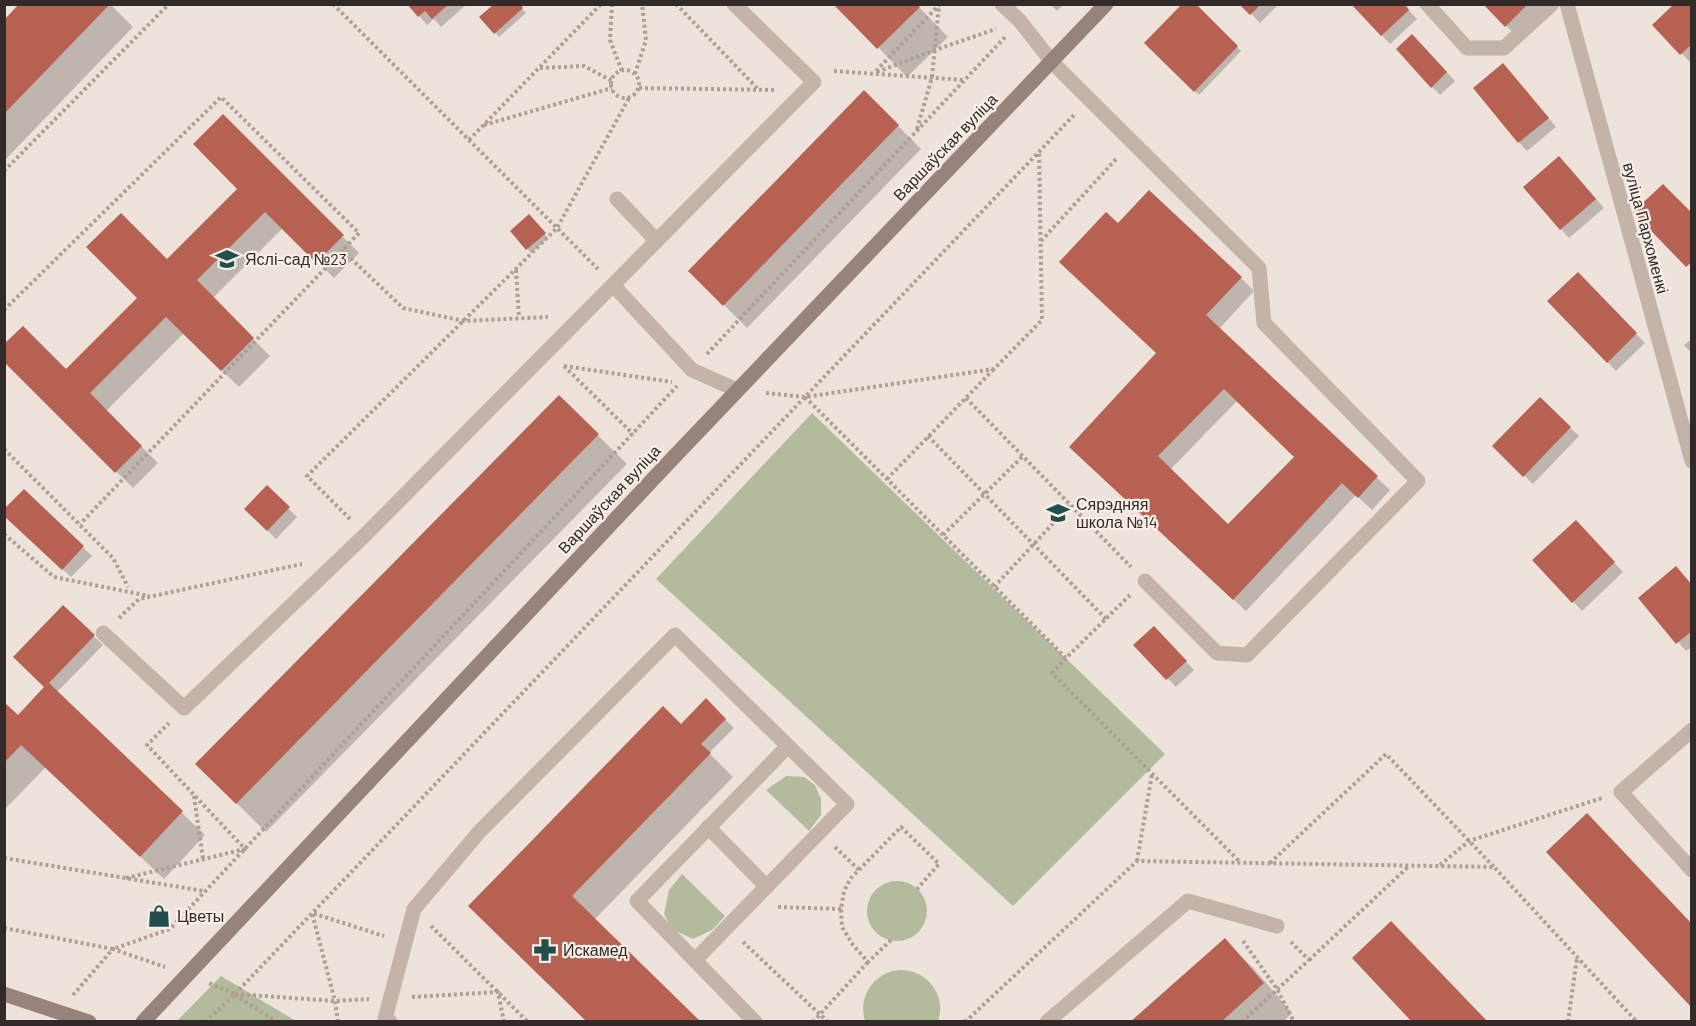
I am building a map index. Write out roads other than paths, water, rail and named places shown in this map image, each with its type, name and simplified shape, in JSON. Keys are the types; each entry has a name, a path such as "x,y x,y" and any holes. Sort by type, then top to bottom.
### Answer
{"street":[{"path":"104,633 184,708 346,554 814,82 734,4"},
{"path":"1002,4 1020,21 1052,62 1259,268 1264,323 1418,481 1247,655 1217,653 1145,581"},
{"name":"Варшаўская вуліца","path":"143,1022 738,390 1106,4"},
{"path":"1427,4 1467,48 1504,48 1552,4"},
{"name":"вуліца Пархоменкі","path":"1567,4 1692,461"},
{"path":"617,199 657,242"},
{"path":"614,285 692,370 738,390"},
{"path":"390,1022 385,1019 414,909 480,831 675,635 847,804 695,960"},
{"path":"1692,730 1622,792 1692,870"},
{"path":"755,1022 637,901 788,746"},
{"path":"708,827 767,887"},
{"path":"1047,1022 1188,901 1277,926"},
{"path":"4,994 89,1022"}],"place":[{"name":"Яслі-сад №23","path":"227,259"},
{"name":"Сярэдняя школа №14","path":"1058,513"},
{"name":"Цветы","path":"159,916"},
{"name":"Искамед","path":"545,950"}]}
